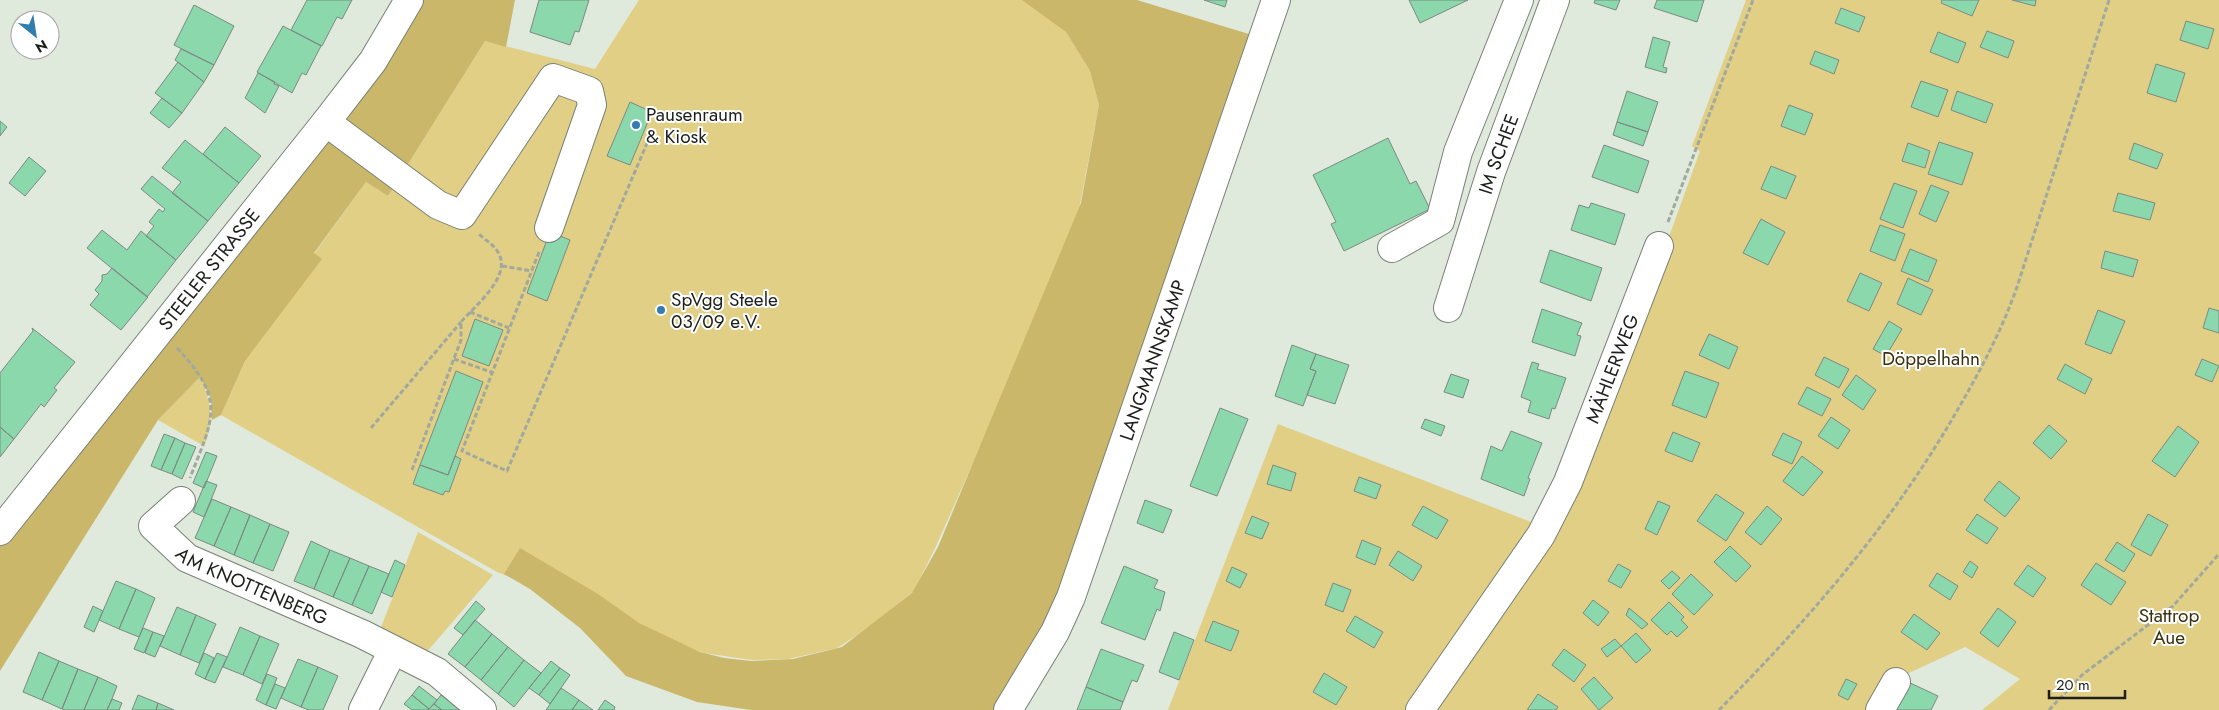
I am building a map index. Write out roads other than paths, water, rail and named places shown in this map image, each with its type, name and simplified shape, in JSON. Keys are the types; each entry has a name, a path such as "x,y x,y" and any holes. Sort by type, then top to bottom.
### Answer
{"street":[{"name":"STEELER STRASSE","path":"0,531 326,122 373,60 409,0"},
{"name":"LANGMANNSKAMP","path":"1008,710 1055,632 1071,597 1276,0"},
{"path":"1392,248 1440,221 1458,152 1519,0"},
{"name":"IM SCHEE","path":"1448,308 1491,172 1555,0"},
{"path":"326,122 438,205 462,215 553,78 588,91 592,104 549,228"},
{"name":"MÄHLERWEG","path":"1420,710 1541,535 1568,482 1659,246"},
{"name":"AM KNOTTENBERG","path":"181,500 153,526 187,558 362,634 437,672 482,710"},
{"path":"362,710 393,650"},
{"path":"1880,710 1896,682"}],"place":[{"name":"Pausenraum & Kiosk","path":"636,125"},
{"name":"SpVgg Steele 03/09 e.V.","path":"661,310"}],"park label":[{"name":"Döppelhahn","path":"1931,358"},
{"name":"Stattrop Aue","path":"2169,626"}]}
